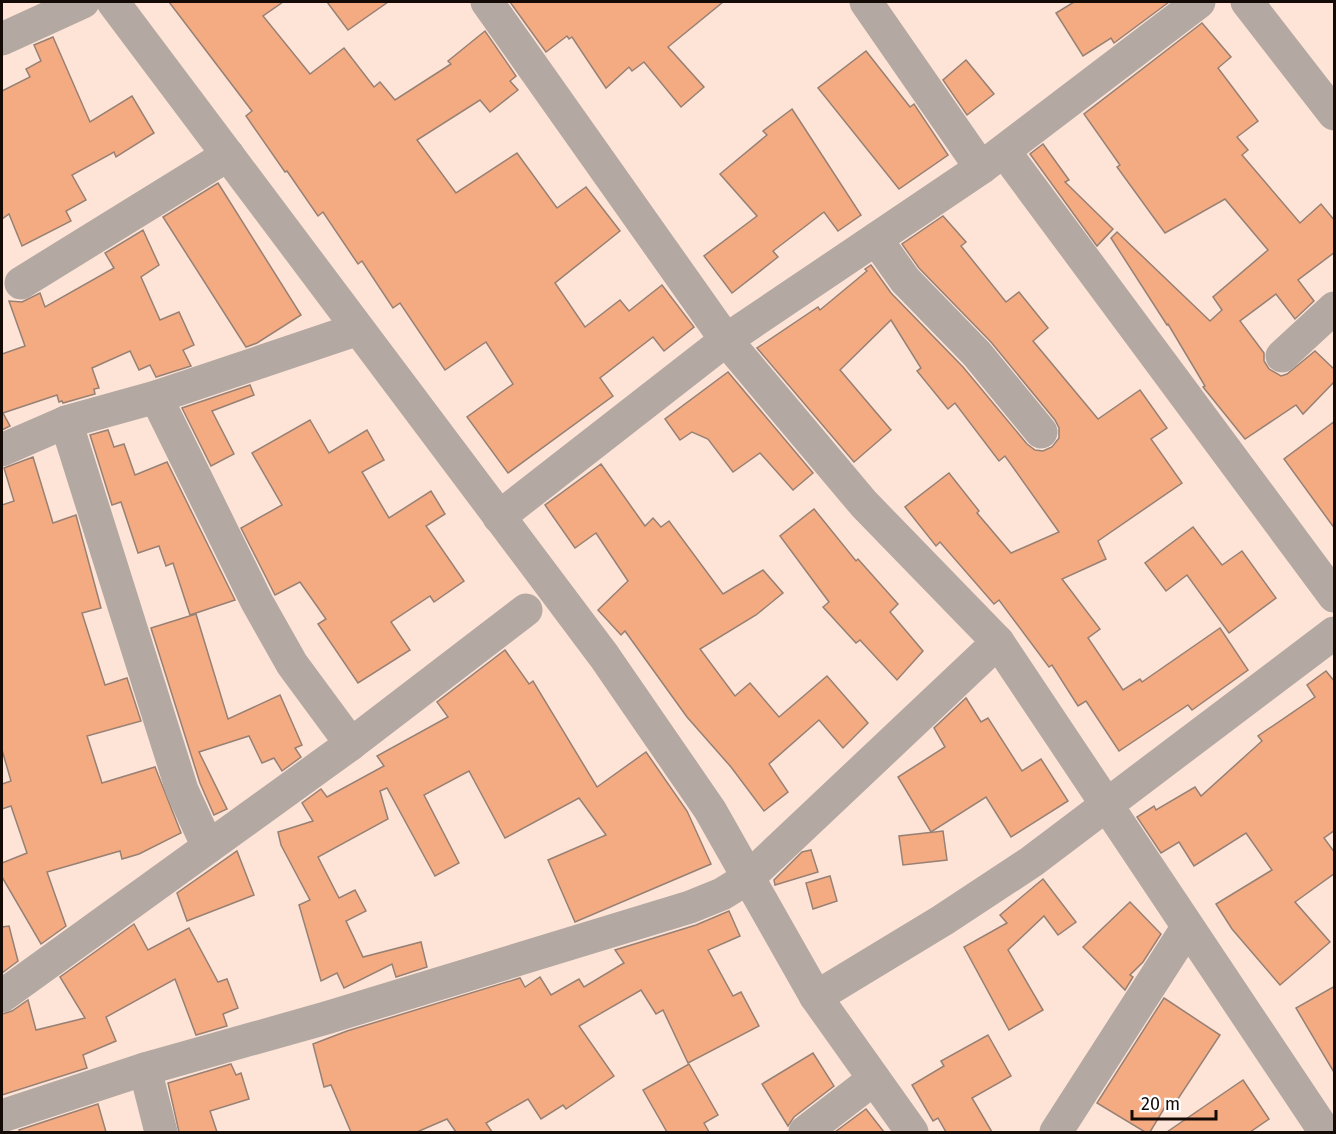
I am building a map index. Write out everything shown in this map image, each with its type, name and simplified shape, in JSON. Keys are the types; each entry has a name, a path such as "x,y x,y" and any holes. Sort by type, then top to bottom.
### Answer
{"street":[{"path":"2,39 83,2"},
{"path":"112,2 604,656 710,810 816,997 912,1132"},
{"path":"487,2 726,340 864,504 998,642 1105,806 1325,1132"},
{"path":"866,2 993,159 1335,596"},
{"path":"499,517 726,340 993,159 1199,2"},
{"path":"1247,2 1335,114"},
{"path":"21,283 228,155"},
{"path":"876,239 905,280 977,354 1041,432"},
{"path":"1282,356 1335,308"},
{"path":"2,450 66,422 156,397 358,329"},
{"path":"156,397 257,602 292,664 351,744"},
{"path":"66,422 182,790 208,847"},
{"path":"2,996 351,744 526,610"},
{"path":"816,997 943,920 1031,862 1335,633"},
{"path":"2,1114 145,1069 326,1018 690,907 722,894 748,878 998,642"},
{"path":"1056,1132 1187,928"},
{"path":"145,1069 161,1132"},
{"path":"805,1132 874,1079"}],"building":[{"path":"169,2 283,2 263,16 310,74 344,48 374,87 380,82 395,100 451,64 448,61 485,31 516,76 510,81 518,90 490,112 480,100 417,140 456,193 517,153 557,208 586,187 620,231 555,283 585,327 620,300 629,311 662,285 694,327 664,351 653,337 600,378 613,396 508,473 467,417 513,384 486,342 445,370 400,303 393,308 362,261 358,264 323,212 318,216 287,171 285,172 246,116 252,111"},
{"path":"327,2 388,2 348,30"},
{"path":"510,2 723,2 668,47 704,87 681,107 644,62 632,71 629,67 606,88 572,37 569,39 567,36 546,52"},
{"path":"1074,2 1169,2 1114,43 1111,38 1083,56 1056,13"},
{"path":"1202,23 1231,57 1218,68 1258,121 1237,137 1248,150 1242,155 1300,223 1321,204 1335,221 1335,252 1298,280 1314,301 1295,319 1276,294 1240,321 1264,353 1264,361 1269,369 1281,376 1287,374 1315,351 1335,370 1335,381 1303,414 1296,405 1245,439 1203,387 1205,386 1168,324 1111,238 1117,232 1210,321 1222,310 1213,297 1268,250 1225,199 1165,233 1117,167 1120,165 1084,114"},
{"path":"53,37 90,122 132,96 154,133 116,157 114,152 72,175 86,200 66,211 71,221 22,246 9,214 2,219 2,91 30,77 26,69 41,61 34,45"},
{"path":"866,51 910,107 914,104 948,155 899,189 818,88"},
{"path":"966,60 994,94 967,115 943,80"},
{"path":"792,109 861,215 838,231 824,212 773,251 778,257 732,293 704,256 757,216 720,174 767,135 763,131"},
{"path":"1043,144 1069,180 1065,182 1113,229 1097,246 1030,154"},
{"path":"218,183 301,315 257,343 246,347 163,217"},
{"path":"943,216 966,242 961,246 1006,302 1019,292 1048,328 1033,341 1098,419 1140,390 1167,428 1151,439 1182,483 1098,541 1106,559 1062,579 1100,629 1088,638 1123,690 1140,679 1142,682 1220,628 1248,670 1192,710 1188,705 1119,751 1086,701 1078,706 1052,665 1049,667 999,600 994,604 940,542 936,546 905,507 949,473 979,511 977,513 1011,553 1059,532 1005,456 999,461 955,403 948,409 917,371 921,368 891,320 840,370 891,430 854,462 757,348 818,307 820,310 867,271 865,269 871,265 891,293 963,367 1027,444 1035,450 1043,451 1052,447 1059,438 1059,428 1055,420 991,342 919,268 902,244"},
{"path":"143,230 159,265 141,277 160,320 179,312 194,345 183,350 191,366 156,377 150,365 139,370 130,351 92,368 99,388 94,389 95,394 63,403 59,402 57,395 3,413 10,426 2,430 2,354 25,346 9,301 22,302 40,293 45,307 114,268 105,253"},
{"path":"728,372 813,473 793,490 760,453 733,472 708,439 692,432 680,440 665,419"},
{"path":"250,385 254,395 212,411 234,454 211,466 182,408"},
{"path":"310,420 329,453 367,430 384,460 362,472 389,518 431,491 445,514 426,526 464,581 434,602 430,596 391,622 410,650 358,683 318,624 326,619 300,582 275,595 241,528 282,505 252,453"},
{"path":"1335,421 1335,529 1284,459"},
{"path":"108,430 114,447 124,444 135,475 167,462 235,600 190,615 173,563 166,566 159,546 138,553 121,502 112,505 90,435"},
{"path":"33,457 53,523 76,515 101,608 82,613 105,685 127,678 141,721 87,736 102,783 155,767 181,833 139,854 122,859 120,851 47,872 66,926 41,944 2,877 2,863 27,853 11,806 2,809 2,784 11,781 2,750 2,505 14,501 4,468"},
{"path":"601,464 645,526 653,518 661,527 669,521 723,594 763,570 783,593 756,615 700,649 735,696 750,683 779,717 827,676 868,723 843,748 819,720 769,764 788,792 764,811 731,767 687,717 625,631 621,635 598,610 628,581 596,533 575,548 545,505"},
{"path":"814,509 856,561 858,559 898,604 890,612 923,651 897,680 860,640 856,643 823,607 829,602 780,536"},
{"path":"1193,527 1222,565 1242,551 1276,598 1229,633 1187,575 1166,591 1145,563"},
{"path":"196,614 228,719 280,695 302,745 295,748 301,757 282,771 274,758 262,763 249,736 199,752 227,809 214,815 200,783 151,628"},
{"path":"505,650 529,684 533,681 597,787 646,752 687,811 711,864 575,922 548,860 606,835 579,798 505,838 469,771 424,795 459,863 435,876 387,788 380,791 388,819 318,857 339,898 355,890 366,911 346,921 363,957 421,942 427,967 396,977 392,964 344,988 337,973 321,981 299,905 310,900 281,845 278,832 313,821 302,803 321,789 327,797 384,766 377,756 448,717 437,702"},
{"path":"1326,671 1335,682 1335,830 1324,838 1335,853 1335,873 1295,902 1330,942 1280,985 1232,929 1216,904 1272,870 1246,833 1194,866 1179,842 1161,853 1137,817 1154,806 1156,810 1195,787 1201,796 1262,741 1258,736 1315,697 1307,685"},
{"path":"966,698 981,722 988,718 1022,771 1041,759 1068,801 1011,837 986,797 931,832 898,777 945,747 934,728"},
{"path":"943,831 947,860 903,865 899,836"},
{"path":"811,850 818,872 775,885 774,880 802,852"},
{"path":"237,851 254,895 187,921 177,893"},
{"path":"830,876 837,901 813,909 806,883"},
{"path":"1043,879 1076,922 1058,935 1044,916 1008,950 1043,1010 1009,1030 964,947 1007,923 1000,915"},
{"path":"1130,902 1161,934 1143,962 1130,975 1133,977 1125,990 1083,947"},
{"path":"729,911 740,936 708,950 733,996 741,992 759,1026 688,1063 663,1010 656,1014 641,990 579,1026 614,1076 566,1109 563,1105 541,1119 528,1099 486,1123 492,1132 456,1132 447,1119 417,1132 351,1132 331,1085 324,1087 313,1044 347,1031 520,978 525,987 540,977 551,995 579,979 584,987 624,963 615,950 696,925"},
{"path":"134,924 148,950 189,928 218,982 227,979 238,1008 223,1014 227,1026 196,1035 175,979 106,1017 116,1041 83,1055 87,1068 2,1095 2,1014 12,1011 28,1000 36,1030 85,1018 60,977"},
{"path":"9,926 18,961 2,973 2,927"},
{"path":"1335,986 1335,1074 1296,1008"},
{"path":"1164,998 1220,1035 1172,1108 1168,1102 1150,1132 1145,1132 1097,1103"},
{"path":"988,1035 1011,1076 972,1098 992,1132 946,1132 938,1118 933,1121 912,1085 944,1066 941,1061"},
{"path":"813,1053 834,1086 794,1117 788,1126 762,1084"},
{"path":"231,1064 236,1075 241,1073 249,1099 210,1111 217,1132 179,1132 168,1083"},
{"path":"689,1064 718,1115 704,1123 709,1132 667,1132 643,1090"},
{"path":"1243,1080 1269,1119 1250,1132 1167,1132"},
{"path":"98,1104 106,1132 20,1132 19,1130"},
{"path":"866,1109 884,1132 835,1132"}]}
